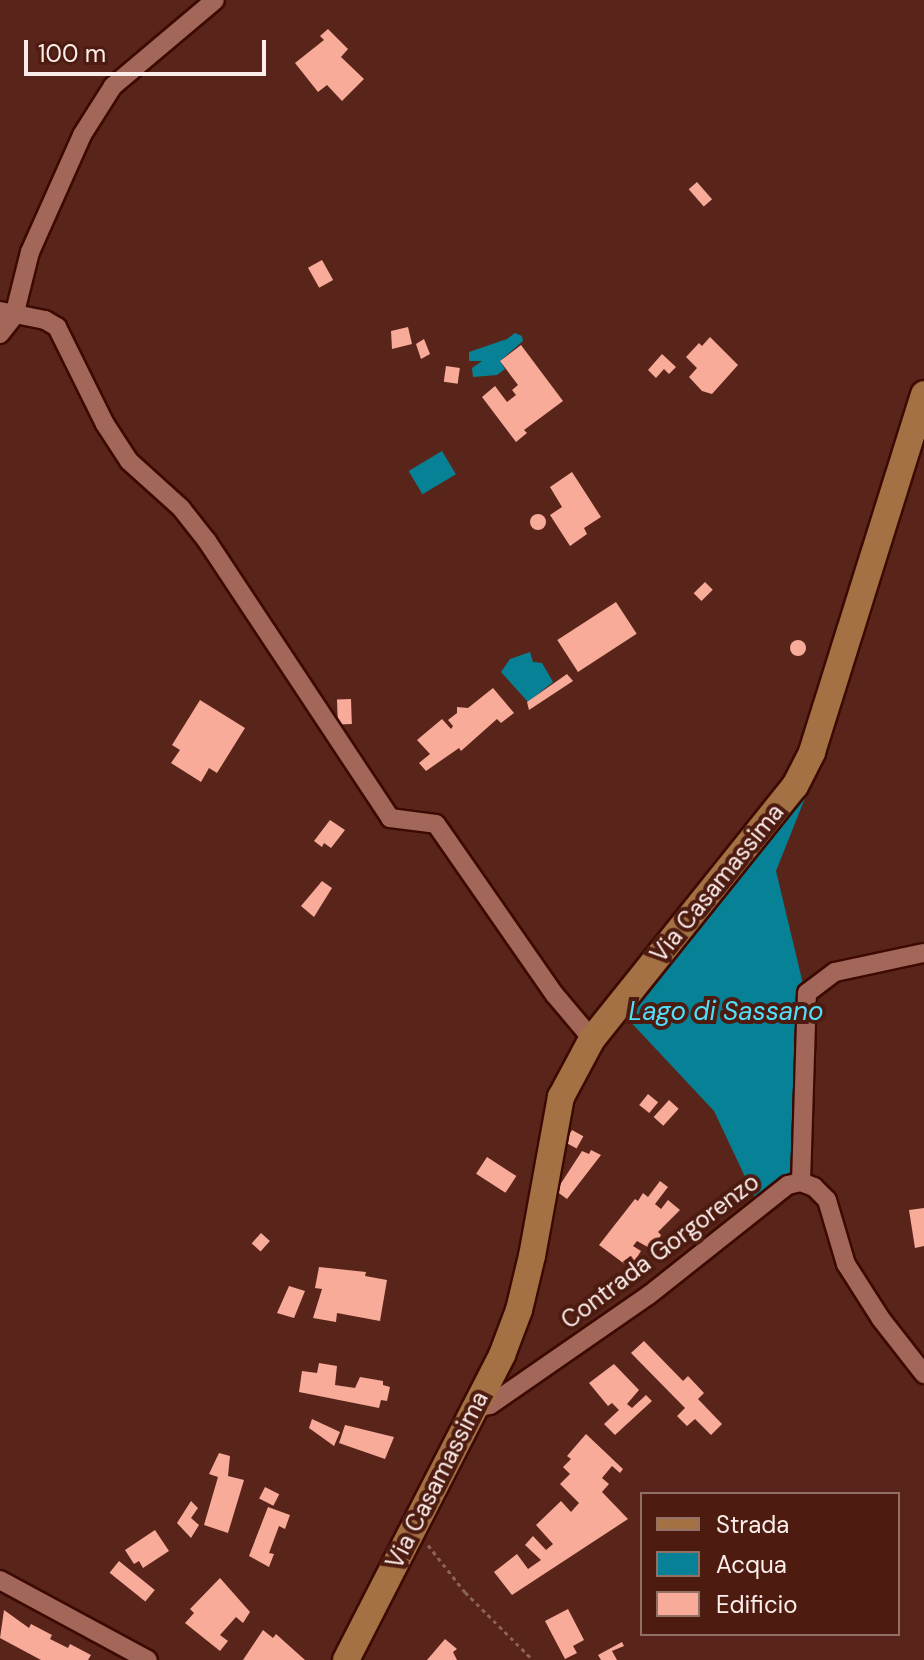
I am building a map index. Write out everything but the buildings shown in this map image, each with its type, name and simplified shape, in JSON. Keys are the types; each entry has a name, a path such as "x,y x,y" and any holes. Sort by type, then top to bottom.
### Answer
{"main road":[{"name":"Via Casamassima","path":"346,1660 502,1355 519,1310 561,1097 592,1039 795,786 812,752 924,394"}],"street":[{"path":"5,321 30,252 82,135 113,86 215,0"},
{"path":"5,321 32,316 57,327 105,424 129,461 181,508 207,541 390,818 436,824 555,995 592,1039"},
{"path":"924,953 835,972 807,993 801,1182 814,1187 827,1200 846,1264 881,1319 924,1374"},
{"name":"Contrada Gorgorenzo","path":"472,1409 490,1405 649,1295 788,1185 801,1182"},
{"path":"2,1586 148,1660"}],"path":[{"path":"413,1526 465,1592 533,1660"}],"water":[{"path":"515,333 522,336 523,341 500,361 505,369 497,375 473,377 472,368 482,361 469,361 469,352 507,339"},
{"path":"442,451 456,474 422,494 409,471"},
{"path":"530,652 533,662 542,663 553,682 528,702 501,672 510,659"},
{"name":"Lago di Sassano","path":"811,783 776,871 803,984 795,1161 790,1172 756,1200 714,1111 625,1016"}]}
